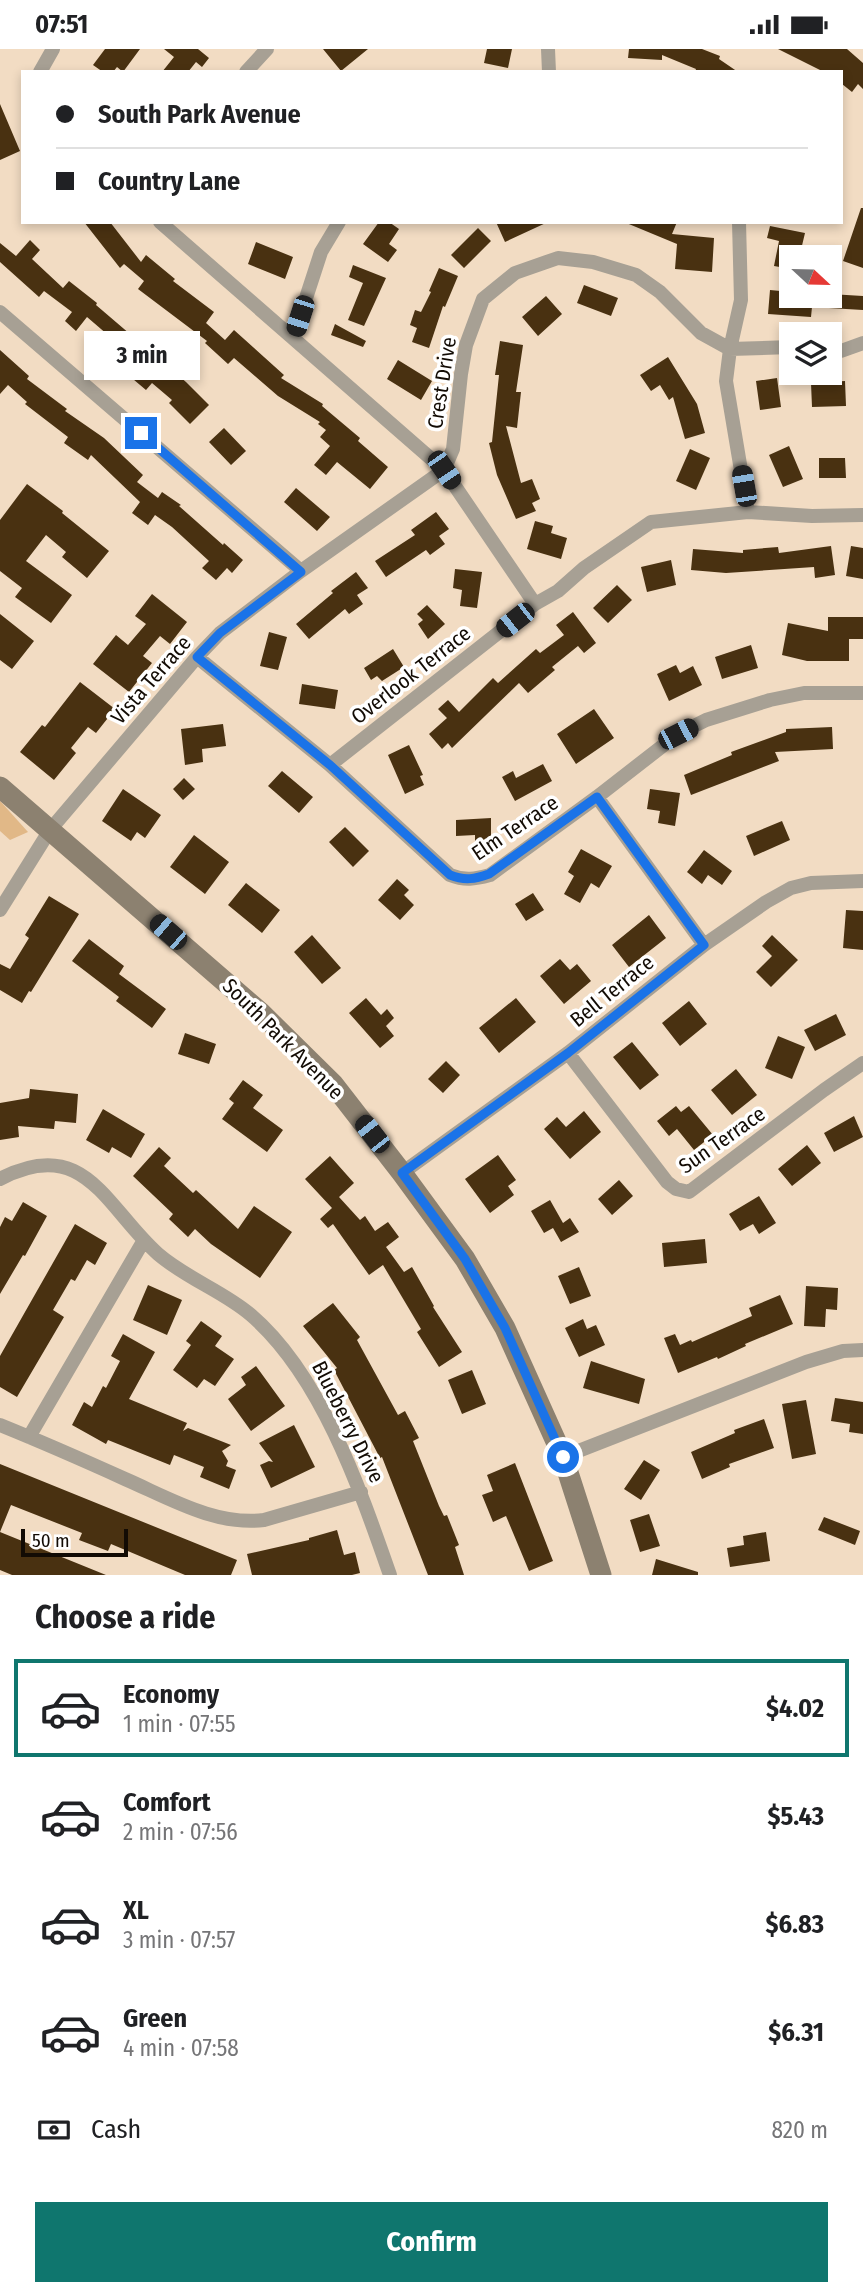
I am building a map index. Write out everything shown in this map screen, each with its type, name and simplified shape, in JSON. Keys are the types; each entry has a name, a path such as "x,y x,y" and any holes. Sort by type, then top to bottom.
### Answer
{"street":[{"path":"41,70 54,49"},
{"path":"248,70 267,49"},
{"path":"548,49 549,70"},
{"path":"162,224 444,470 535,604"},
{"path":"293,338 321,252 338,224"},
{"path":"739,224 741,300 726,381 748,512"},
{"name":"Crest Drive","path":"444,470 453,449 460,374 466,345 483,299 515,273 558,258 593,262 636,275 660,292 701,334 730,349"},
{"path":"0,312 301,572"},
{"path":"842,351 863,343"},
{"path":"730,349 779,347"},
{"name":"Vista Terrace","path":"0,910 50,830 220,633 444,470"},
{"name":"Overlook Terrace","path":"330,765 535,604 558,591 584,568 651,522 748,512 812,516 863,515"},
{"name":"Elm Terrace","path":"197,657 330,765 450,875 461,880 476,879 489,874 597,797 678,734 706,720 770,700 804,693 863,693"},
{"name":"South Park Avenue","path":"0,787 261,1013 333,1084 402,1173 465,1259 505,1328 563,1457 601,1575"},
{"path":"597,797 704,945"},
{"name":"Bell Terrace","path":"402,1173 568,1053 704,945 766,902 791,888 811,883 863,881"},
{"name":"Sun Terrace","path":"568,1053 667,1182 676,1189 689,1192 863,1063"},
{"name":"Blueberry Drive","path":"0,1179 40,1164 76,1172 104,1192 144,1240 178,1269 239,1305 264,1327 304,1376 361,1492 390,1575"},
{"path":"29,1437 144,1240"},
{"path":"563,1457 806,1361 863,1350"},
{"path":"0,1425 189,1507 226,1519 248,1522 264,1520 361,1492"}],"shaded area":[{"path":"0,801 28,832 10,840 0,831"}],"building":[{"path":"105,49 140,49 124,70 117,67 115,70 100,70 93,65"},
{"path":"164,49 198,49 209,58 202,67 196,62 190,70 164,70 174,57"},
{"path":"323,49 368,49 342,70"},
{"path":"487,49 512,49 508,68 484,63"},
{"path":"629,49 702,49 720,56 719,59 735,70 696,70 662,55 662,60 628,58"},
{"path":"778,49 847,49 863,63 863,89 858,84 852,92 843,85 843,70 820,70"},
{"path":"0,104 20,151 0,160"},
{"path":"863,208 863,268 843,261"},
{"path":"86,224 112,224 141,262 146,255 175,279 173,281 214,312 206,323 225,340 234,330 284,375 281,378 323,404 322,406 360,438 358,441 388,467 370,489 337,462 326,475 314,465 330,446 320,437 326,430 318,424 320,422 278,396 234,358 228,364 205,343 207,341 138,289 144,281 124,264 120,268"},
{"path":"378,224 392,224 399,229 389,244 397,250 388,262 363,244"},
{"path":"497,224 544,224 505,242"},
{"path":"629,224 676,224 672,234 714,238 712,272 675,269 677,244"},
{"path":"770,226 805,233 802,245 779,245 779,267 774,266 779,241 767,238"},
{"path":"478,228 491,241 464,268 451,255"},
{"path":"30,240 40,250 32,259 63,288 69,281 97,303 96,305 209,405 190,424 169,403 172,400 152,383 146,390 96,348 108,335 87,317 76,331 65,321 72,312 44,291 39,297 0,262 0,243 16,256"},
{"path":"256,242 293,257 285,279 248,264"},
{"path":"353,265 386,278 364,326 348,320 363,283 349,277"},
{"path":"439,268 458,276 445,307 443,306 429,348 412,342 417,328 410,325 415,310 421,312"},
{"path":"584,285 618,298 611,316 577,303"},
{"path":"770,290 779,291 779,308 812,308 811,317 768,314"},
{"path":"842,295 863,296 863,310 829,308 842,308"},
{"path":"546,296 562,314 538,336 522,317"},
{"path":"335,324 366,341 363,347 331,335"},
{"path":"500,341 523,345 516,392 521,392 517,428 506,426 521,483 532,479 540,499 532,503 536,511 516,519 497,475 489,443 492,442 499,375 495,375"},
{"path":"0,350 29,376 27,379 67,409 65,411 104,438 143,475 137,482 158,498 162,492 181,505 179,506 243,560 232,573 227,568 216,580 202,568 209,561 172,527 155,515 148,525 132,513 140,502 91,455 88,460 64,443 68,437 25,404 27,402 8,385 0,394"},
{"path":"668,357 697,404 705,433 685,439 673,397 669,400 660,385 651,391 640,375"},
{"path":"398,360 432,381 421,400 387,379"},
{"path":"777,378 781,407 760,410 756,381"},
{"path":"842,381 845,381 846,406 812,407 811,385 842,385"},
{"path":"224,428 246,451 231,465 209,442"},
{"path":"789,446 803,479 783,487 769,455"},
{"path":"690,449 710,458 696,490 676,481"},
{"path":"819,458 845,458 846,478 819,478"},
{"path":"27,484 109,551 87,578 62,557 66,552 46,535 26,561 72,595 51,623 15,597 22,588 0,571 0,520"},
{"path":"296,488 330,517 317,531 284,502"},
{"path":"436,512 449,529 439,536 445,544 430,555 426,550 386,577 375,561 415,535 411,530"},
{"path":"535,521 553,526 551,533 567,538 561,559 527,549"},
{"path":"831,546 835,575 815,578 814,567 726,573 691,570 693,549 743,553 743,550 778,547 779,553"},
{"path":"851,546 863,548 863,579 846,576"},
{"path":"671,560 676,585 647,592 641,567"},
{"path":"455,569 482,572 477,608 460,606 462,590 453,588"},
{"path":"356,572 368,588 357,595 363,604 349,614 345,609 309,639 296,624"},
{"path":"617,585 632,600 608,623 593,608"},
{"path":"152,594 187,622 170,644 160,636 143,656 152,663 129,692 93,664 116,635 128,645 146,624 135,616"},
{"path":"427,605 445,624 428,639 418,624 423,620 417,614"},
{"path":"573,612 596,643 584,653 578,646 552,667 555,670 528,693 519,683 452,748 448,743 442,749 429,734 447,718 438,709 448,700 459,712 493,678 498,683 536,649 540,653 564,635 556,625"},
{"path":"0,614 34,641 12,669 0,660"},
{"path":"828,617 863,617 863,639 849,639 849,661 807,661 782,655 788,623 828,631"},
{"path":"269,632 287,637 278,670 260,666"},
{"path":"751,645 758,668 722,679 715,657"},
{"path":"393,649 404,667 382,681 377,676 371,680 364,668"},
{"path":"676,665 680,673 693,666 702,685 669,701 657,674"},
{"path":"80,682 115,709 96,733 88,727 71,748 76,753 54,780 20,752 42,725 45,727"},
{"path":"302,684 338,690 335,709 299,704"},
{"path":"594,709 614,738 576,764 557,734"},
{"path":"223,724 226,746 202,749 203,762 185,765 181,729"},
{"path":"832,727 833,749 775,752 779,761 691,795 684,775 732,755 731,752 786,732 786,729"},
{"path":"409,745 423,775 420,776 424,785 405,794 388,755"},
{"path":"543,764 552,781 515,801 502,777 513,771 516,778"},
{"path":"282,771 313,797 299,813 268,786"},
{"path":"184,778 195,789 183,800 173,789"},
{"path":"123,789 161,815 145,838 137,832 131,841 102,821"},
{"path":"650,789 680,793 675,826 658,823 660,811 647,809"},
{"path":"491,818 491,842 475,843 475,835 456,836 456,820"},
{"path":"782,821 790,840 754,856 746,836"},
{"path":"345,827 369,851 353,867 329,842"},
{"path":"194,835 229,862 205,894 170,867"},
{"path":"581,849 612,866 599,888 591,883 580,903 564,894 574,876 568,872"},
{"path":"704,850 732,871 722,885 708,875 702,884 687,872"},
{"path":"397,879 409,890 404,895 414,905 400,920 378,900"},
{"path":"246,883 280,910 262,933 228,905"},
{"path":"533,893 544,910 526,921 515,904"},
{"path":"49,896 79,914 22,1003 0,990 0,964 10,969 29,938 25,935"},
{"path":"846,910 863,911 863,950 843,948"},
{"path":"649,915 666,938 629,967 612,945"},
{"path":"312,935 341,968 322,984 294,952"},
{"path":"772,935 798,960 771,987 756,972 772,956 762,946"},
{"path":"89,939 124,966 119,974 166,1009 152,1028 116,1001 119,997 72,961"},
{"path":"560,959 570,970 577,964 591,981 564,1004 540,976"},
{"path":"366,998 381,1015 387,1009 394,1018 386,1026 394,1036 380,1048 349,1013"},
{"path":"516,998 536,1022 499,1053 479,1028"},
{"path":"689,1001 707,1024 680,1046 662,1023"},
{"path":"836,1014 846,1035 815,1051 804,1030"},
{"path":"185,1033 216,1044 209,1064 178,1054"},
{"path":"778,1036 805,1047 792,1079 765,1068"},
{"path":"632,1042 659,1075 640,1090 613,1057"},
{"path":"446,1061 460,1075 443,1093 428,1079"},
{"path":"736,1069 757,1095 732,1115 711,1090"},
{"path":"243,1080 263,1095 253,1108 283,1130 267,1152 222,1119 234,1103 229,1099"},
{"path":"30,1089 78,1094 76,1123 55,1121 54,1129 18,1126 19,1137 0,1140 0,1103 29,1098"},
{"path":"676,1106 681,1112 689,1106 713,1135 694,1150 677,1129 669,1136 657,1121"},
{"path":"103,1109 145,1134 131,1158 112,1147 109,1153 86,1140"},
{"path":"584,1111 601,1132 570,1159 544,1129 557,1117 566,1127"},
{"path":"854,1116 863,1137 834,1152 824,1133"},
{"path":"807,1145 821,1163 792,1186 778,1169"},
{"path":"159,1147 171,1158 164,1166 193,1193 196,1190 238,1229 254,1206 292,1232 260,1278 211,1244 195,1229 188,1237 169,1219 173,1214 133,1176"},
{"path":"498,1155 516,1180 508,1186 514,1195 490,1213 465,1179"},
{"path":"330,1156 354,1183 339,1197 360,1220 365,1216 375,1231 388,1222 399,1237 386,1247 404,1272 412,1267 433,1307 462,1352 439,1367 417,1332 421,1329 383,1265 369,1275 333,1224 328,1228 320,1219 332,1208 305,1179"},
{"path":"619,1180 633,1196 612,1215 598,1199"},
{"path":"759,1196 776,1223 759,1234 753,1224 740,1231 729,1214"},
{"path":"550,1200 563,1223 570,1218 579,1232 561,1242 553,1228 544,1233 531,1211"},
{"path":"23,1202 47,1216 0,1294 0,1227 5,1217 12,1221"},
{"path":"75,1224 107,1243 95,1265 87,1260 75,1281 71,1279 53,1310 64,1317 17,1397 0,1387 0,1356"},
{"path":"705,1239 707,1263 664,1267 662,1243"},
{"path":"579,1267 591,1296 570,1304 558,1276"},
{"path":"148,1285 182,1300 167,1335 133,1320"},
{"path":"806,1286 838,1288 837,1310 826,1309 825,1327 804,1326"},
{"path":"780,1295 793,1324 745,1344 746,1346 718,1359 717,1357 678,1373 664,1338 675,1334 680,1345 691,1340 692,1342 752,1316 749,1308"},
{"path":"333,1303 360,1337 357,1340 398,1415 405,1411 419,1438 413,1441 439,1506 444,1516 447,1515 459,1545 455,1547 464,1575 428,1575 382,1457 380,1458 334,1370 337,1368 303,1326"},
{"path":"583,1319 587,1329 596,1325 605,1345 579,1357 565,1328"},
{"path":"201,1321 222,1336 215,1346 234,1359 215,1386 204,1379 197,1388 173,1370 191,1345 186,1341"},
{"path":"123,1334 155,1352 129,1399 187,1423 183,1431 188,1428 231,1445 222,1451 228,1461 226,1466 236,1470 229,1489 200,1477 204,1467 174,1455 170,1465 108,1440 106,1444 72,1425 84,1402 92,1407 103,1386 106,1388 120,1361 111,1356"},
{"path":"591,1361 645,1379 639,1404 583,1388"},
{"path":"256,1366 285,1406 251,1431 228,1399 246,1385 241,1377"},
{"path":"472,1370 486,1404 462,1414 448,1380"},
{"path":"835,1398 863,1402 863,1434 849,1432 850,1424 831,1421"},
{"path":"806,1400 816,1454 792,1459 782,1404"},
{"path":"764,1419 774,1448 729,1464 730,1467 702,1479 691,1452 735,1433 734,1430"},
{"path":"294,1425 315,1467 271,1488 260,1465 273,1462 259,1443"},
{"path":"644,1460 660,1470 641,1500 624,1489"},
{"path":"515,1463 553,1561 529,1571 506,1516 493,1522 482,1495 493,1491 487,1475"},
{"path":"0,1464 237,1560 231,1575 185,1575 111,1544 108,1551 79,1540 82,1533 11,1505 0,1532"},
{"path":"649,1514 660,1546 640,1552 630,1520"},
{"path":"824,1517 860,1531 855,1545 818,1530"},
{"path":"337,1530 344,1555 355,1552 360,1573 252,1575 247,1554 309,1540"},
{"path":"0,1532 106,1575 12,1575 0,1570"},
{"path":"766,1532 770,1561 730,1567 727,1548 744,1545 743,1536"},
{"path":"656,1559 698,1572 698,1575 652,1575"}],"route":[{"path":"141,433 301,572 220,633 197,657 330,765 450,875 461,880 476,879 489,874 597,797 704,945 568,1053 402,1173 465,1259 505,1328 563,1457"}]}
